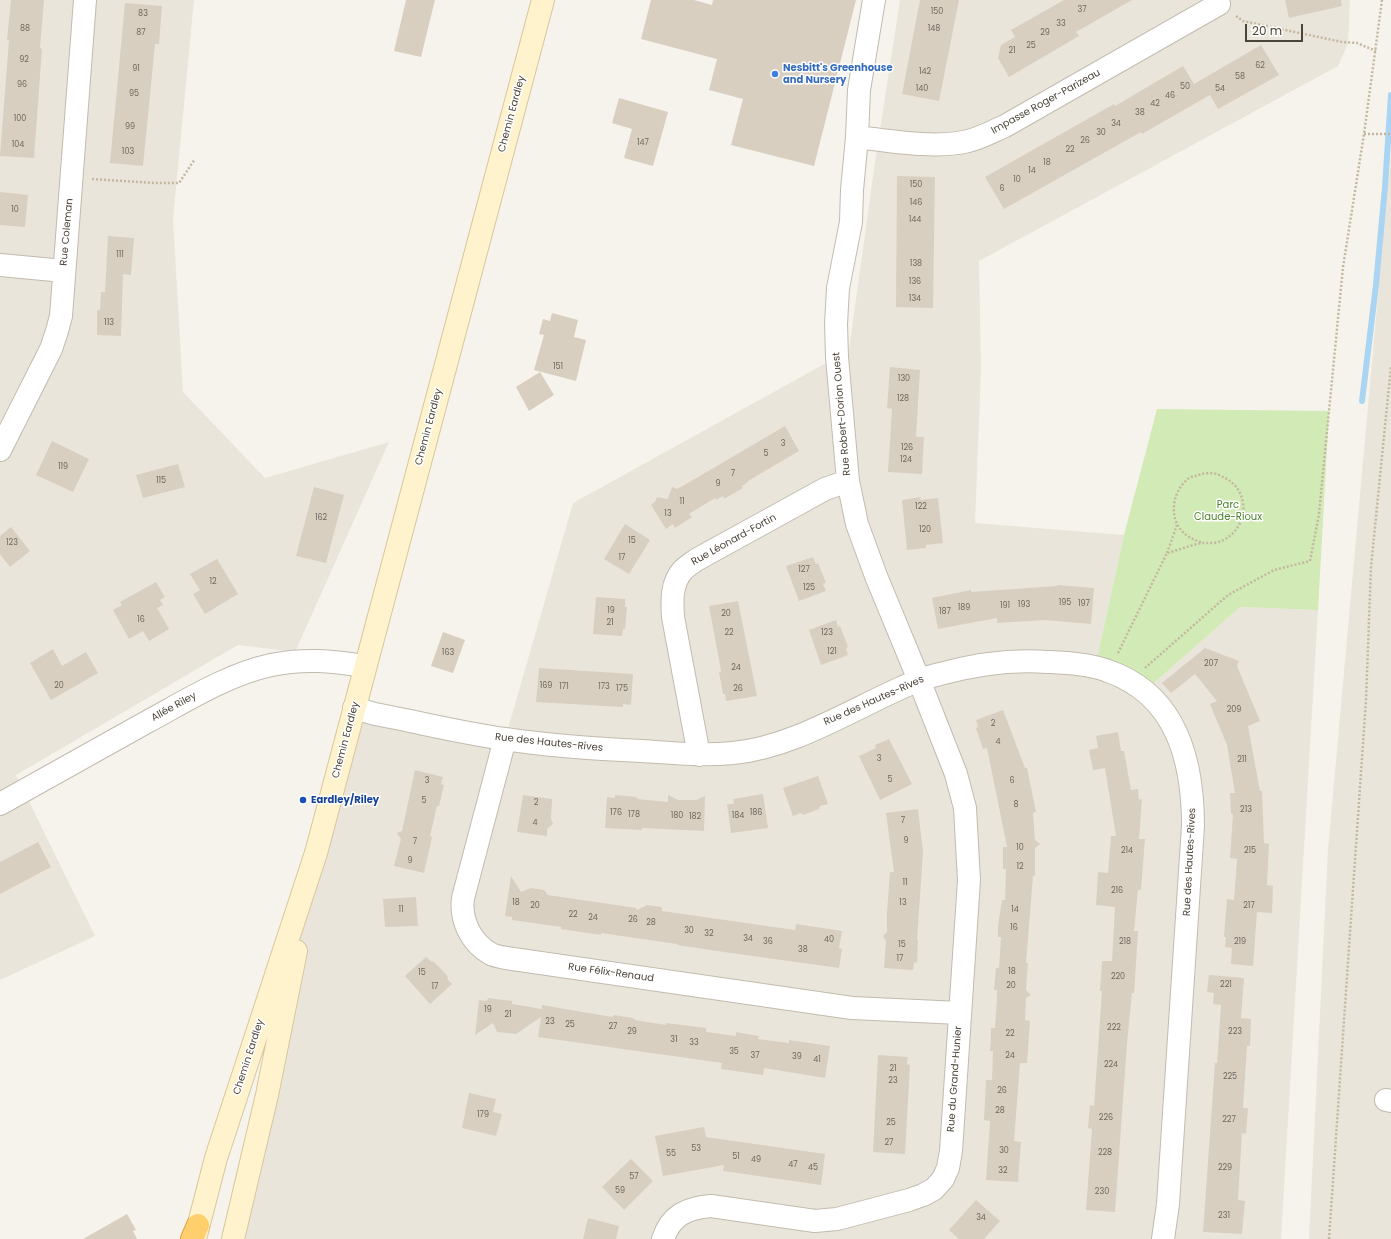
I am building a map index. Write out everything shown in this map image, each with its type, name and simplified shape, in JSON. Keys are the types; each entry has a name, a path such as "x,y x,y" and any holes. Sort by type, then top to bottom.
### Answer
{"main road":[{"name":"Chemin Eardley","path":"233,1239 267,1095 316,853 364,666 543,0"},
{"name":"Chemin Eardley","path":"195,1234 218,1151 316,853"}],"street":[{"name":"Rue Coleman","path":"0,450 51,349 61,316 85,0"},
{"name":"Rue Robert-Dorion Ouest","path":"874,0 859,90 851,222 838,288 836,324 838,364 848,481 857,524 876,576 919,680"},
{"name":"Impasse Roger-Parizeau","path":"857,137 942,145 968,141 1005,126 1219,4"},
{"path":"0,265 64,271"},
{"name":"Rue Léonard-Fortin","path":"699,754 673,617 672,598 676,582 682,570 696,560 826,489 848,481"},
{"name":"Allée Riley","path":"0,804 205,690 249,671 271,665 322,660 364,666"},
{"name":"Rue des Hautes-Rives","path":"354,708 505,739 589,749 699,754 733,753 761,748 789,740 919,680 957,669 992,662 1026,660 1069,664 1108,671 1146,690 1164,711 1176,731 1187,765 1193,800 1193,826 1168,1204 1163,1239"},
{"name":"Rue du Grand-Hunier","path":"662,1239 668,1226 676,1218 685,1211 698,1207 711,1206 815,1221 838,1219 923,1195 934,1188 943,1179 948,1168 950,1157 968,880 965,808 956,774 919,680"},
{"name":"Rue Félix-Renaud","path":"505,739 465,890 462,908 465,922 470,933 479,946 491,954 506,958 852,1008 960,1013"}],"path":[{"path":"1130,682 1228,595 1274,570 1310,561 1319,514 1343,267 1364,134 1382,0"},
{"path":"1219,4 1243,21 1342,42 1357,43 1376,51"},
{"path":"1364,134 1391,134"},
{"path":"71,177 155,183 179,183 195,159"},
{"path":"1329,1239 1366,700 1371,567 1391,366"},
{"path":"1206,473 1219,474 1238,488 1242,497 1244,509 1241,522 1235,532 1227,538 1216,543 1203,543 1192,540 1177,525 1173,514 1175,496 1181,486 1191,477 1206,473"},
{"path":"1108,671 1167,553 1177,525"},
{"path":"1167,553 1203,543"}],"shaded area":[{"path":"0,0 194,0 173,219 183,392 265,478 389,442 295,652 238,645 16,775 95,936 0,980"},
{"path":"900,0 1350,0 1348,43 1338,66 979,261 981,369 975,523 1124,535 1095,668 1146,690 1240,607 1318,610 1281,1239 233,1239 316,853 354,708 505,739 573,503 837,357 848,357 875,162"},
{"path":"1391,152 1391,1239 1309,1239 1328,849"}],"green space":[{"name":"Parc Claude-Rioux","path":"1157,409 1329,411 1318,610 1240,607 1146,690 1095,668 1124,535"}],"building":[{"path":"11,0 44,0 34,158 0,156"},
{"path":"406,0 435,0 421,57 394,51"},
{"name":"Nesbitt's Greenhouse and Nursery","path":"651,0 694,0 712,5 713,0 856,0 814,166 731,145 743,99 709,90 717,59 641,39"},
{"path":"920,0 959,0 939,101 902,94"},
{"path":"1064,0 1132,0 1076,32 1079,36 1009,77 998,58 1001,45 1015,37 1011,30"},
{"path":"1285,0 1341,0 1342,6 1289,18"},
{"path":"125,3 162,6 159,44 155,44 143,166 110,163"},
{"path":"1261,45 1279,75 1218,109 1210,95 1004,209 985,177 1114,104 1115,106 1183,66 1194,84"},
{"path":"619,98 668,112 653,166 624,158 632,129 612,123"},
{"path":"897,176 935,177 933,308 896,307"},
{"path":"0,192 28,195 25,227 0,225"},
{"path":"108,236 134,238 131,275 123,274 121,336 97,335 97,310 100,310 101,292 105,292"},
{"path":"552,313 578,320 574,337 586,340 576,381 534,370 544,335 539,334 543,319 550,321"},
{"path":"890,367 920,370 916,437 924,437 922,474 888,472 892,409 887,408"},
{"path":"540,372 554,395 529,411 516,387"},
{"path":"785,426 799,451 748,481 742,486 743,488 724,499 723,496 716,500 715,498 689,514 692,517 675,528 673,524 666,529 651,505 655,502 657,497 668,499 672,487 677,489 681,487"},
{"path":"52,441 89,459 73,492 36,475"},
{"path":"178,464 185,487 143,498 136,475"},
{"path":"314,487 344,495 326,563 296,556"},
{"path":"921,497 920,500 938,498 943,543 926,545 926,548 907,550 902,500"},
{"path":"625,524 650,540 629,574 604,559"},
{"path":"11,527 30,551 10,567 0,554 0,536"},
{"path":"813,557 816,564 818,563 826,583 823,584 826,591 799,601 786,566"},
{"path":"217,559 238,594 205,614 193,594 200,590 190,574"},
{"path":"156,582 165,597 160,600 163,605 157,608 169,629 149,641 143,631 129,639 113,610 122,605 120,602"},
{"path":"1057,585 1094,588 1091,624 1045,620 997,623 997,618 938,629 932,598 971,590 971,592"},
{"path":"596,597 625,599 625,607 627,607 625,629 623,629 622,636 593,634"},
{"path":"738,601 757,696 726,701 725,694 723,694 719,672 721,672 720,665 709,606"},
{"path":"836,620 838,627 840,626 848,647 846,648 848,655 821,665 809,630"},
{"path":"443,632 465,640 453,673 431,666"},
{"path":"1205,648 1239,661 1237,666 1260,721 1248,726 1260,791 1262,791 1264,843 1269,844 1267,885 1273,886 1272,913 1257,912 1253,966 1231,964 1232,948 1225,947 1226,937 1224,937 1227,899 1234,900 1237,859 1230,858 1233,814 1231,814 1230,793 1235,793 1227,745 1210,704 1217,701 1195,674 1171,693 1162,683"},
{"path":"53,649 62,666 86,652 98,673 51,700 30,663"},
{"path":"539,668 633,674 631,705 623,704 623,707 536,702"},
{"path":"1003,710 1025,768 1027,768 1036,812 1033,813 1035,840 1040,844 1035,848 1035,876 1033,876 1026,963 1028,963 1026,990 1031,995 1026,998 1025,1020 1030,1021 1027,1063 1020,1063 1014,1141 1021,1142 1018,1182 986,1180 990,1121 984,1120 986,1080 992,1080 993,1051 990,1051 991,1028 995,1028 997,990 994,990 996,968 999,968 1001,937 998,937 998,926 1002,900 1005,900 1006,869 1003,869 1003,847 1007,847 987,748 983,749 976,728 978,727 976,720"},
{"path":"1118,732 1121,751 1124,751 1131,790 1138,789 1139,800 1142,799 1139,839 1145,839 1141,890 1138,890 1134,931 1138,931 1134,993 1132,993 1127,1043 1115,1212 1086,1210 1092,1129 1088,1128 1090,1105 1094,1106 1102,991 1100,991 1102,961 1112,961 1115,907 1096,905 1098,872 1108,873 1111,836 1116,836 1105,768 1093,770 1089,750 1098,748 1096,736"},
{"path":"889,739 912,784 880,800 859,756 876,748 875,745"},
{"path":"415,770 443,777 441,784 444,785 430,836 432,837 424,873 394,866 401,839 397,833 402,831"},
{"path":"818,776 828,804 820,806 819,809 803,815 801,813 793,816 783,788"},
{"path":"763,794 768,828 731,833 727,804 734,804 733,799"},
{"path":"523,795 552,799 551,818 553,824 547,829 547,836 517,832"},
{"path":"615,795 668,802 668,795 678,800 696,800 705,796 704,831 605,828 607,797 615,798"},
{"path":"918,809 923,852 917,940 917,963 914,962 913,970 884,968 886,941 883,936 887,932 890,872 894,872 886,813"},
{"path":"38,842 51,867 0,894 0,862"},
{"path":"511,876 521,892 531,888 544,890 548,895 636,908 637,910 647,905 662,907 662,911 795,930 796,924 842,931 839,948 842,949 839,968 601,933 601,935 561,929 561,927 512,920 512,917 505,916"},
{"path":"416,897 418,926 385,927 383,899"},
{"path":"426,957 432,962 433,961 441,969 452,984 430,1004 405,976"},
{"path":"1209,975 1244,978 1241,1018 1251,1019 1250,1046 1247,1046 1243,1108 1248,1108 1246,1134 1242,1133 1238,1200 1245,1201 1242,1234 1203,1232 1215,1063 1217,1063 1221,1005 1213,1004 1214,993 1207,992"},
{"path":"488,998 512,1001 512,1004 542,1009 542,1005 612,1017 614,1015 633,1018 635,1020 666,1025 666,1023 706,1028 706,1032 736,1036 736,1032 759,1036 758,1039 789,1043 789,1040 830,1046 825,1078 764,1068 763,1075 721,1069 722,1063 538,1037 541,1017 516,1034 497,1032 493,1023 475,1035 479,1000 487,1001"},
{"path":"878,1055 908,1057 907,1064 910,1065 905,1154 873,1152"},
{"path":"469,1093 496,1099 493,1112 502,1114 496,1136 462,1128"},
{"path":"704,1127 706,1137 825,1154 821,1185 723,1171 724,1165 663,1176 655,1136"},
{"path":"631,1159 653,1181 624,1210 602,1187"},
{"path":"976,1200 1000,1221 984,1239 959,1239 949,1230"},
{"path":"127,1214 136,1230 133,1231 137,1239 83,1239"},
{"path":"588,1218 619,1226 616,1239 583,1239"}],"waterway":[{"path":"1362,401 1376,285 1385,187 1391,95"}],"place":[{"name":"Nesbitt's Greenhouse and Nursery","path":"775,74"},
{"name":"Eardley/Riley","path":"303,800"}]}
